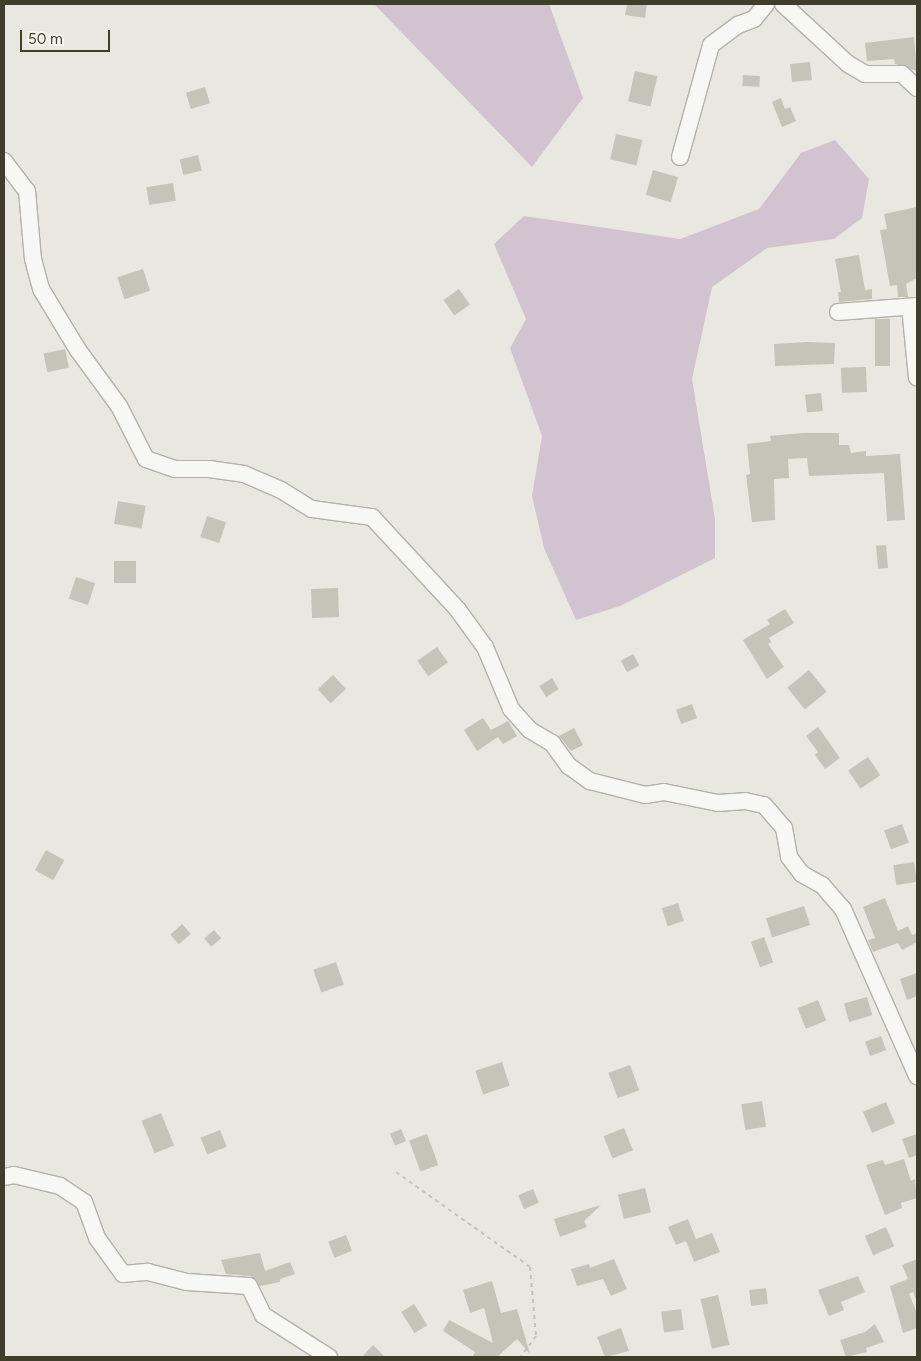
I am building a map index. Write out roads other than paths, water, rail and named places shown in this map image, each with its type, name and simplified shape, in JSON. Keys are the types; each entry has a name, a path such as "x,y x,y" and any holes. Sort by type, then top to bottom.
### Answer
{"street":[{"path":"680,157 711,45 738,25 754,19 766,4"},
{"path":"783,4 848,64 865,74 902,74 917,88"},
{"path":"4,161 27,191 33,259 41,289 78,350 119,406 146,459 175,470 209,469 244,474 281,490 312,509 372,517 458,610 486,647 493,673 511,709 590,781 645,795 664,792 718,803 745,801 764,805 784,828 789,857 802,874 822,885 843,909 917,1076"},
{"path":"838,312 914,307 917,378"},
{"path":"4,1178 14,1174 60,1186 84,1202 97,1238 123,1274 148,1272 187,1282 249,1286 263,1315 329,1357"}]}
